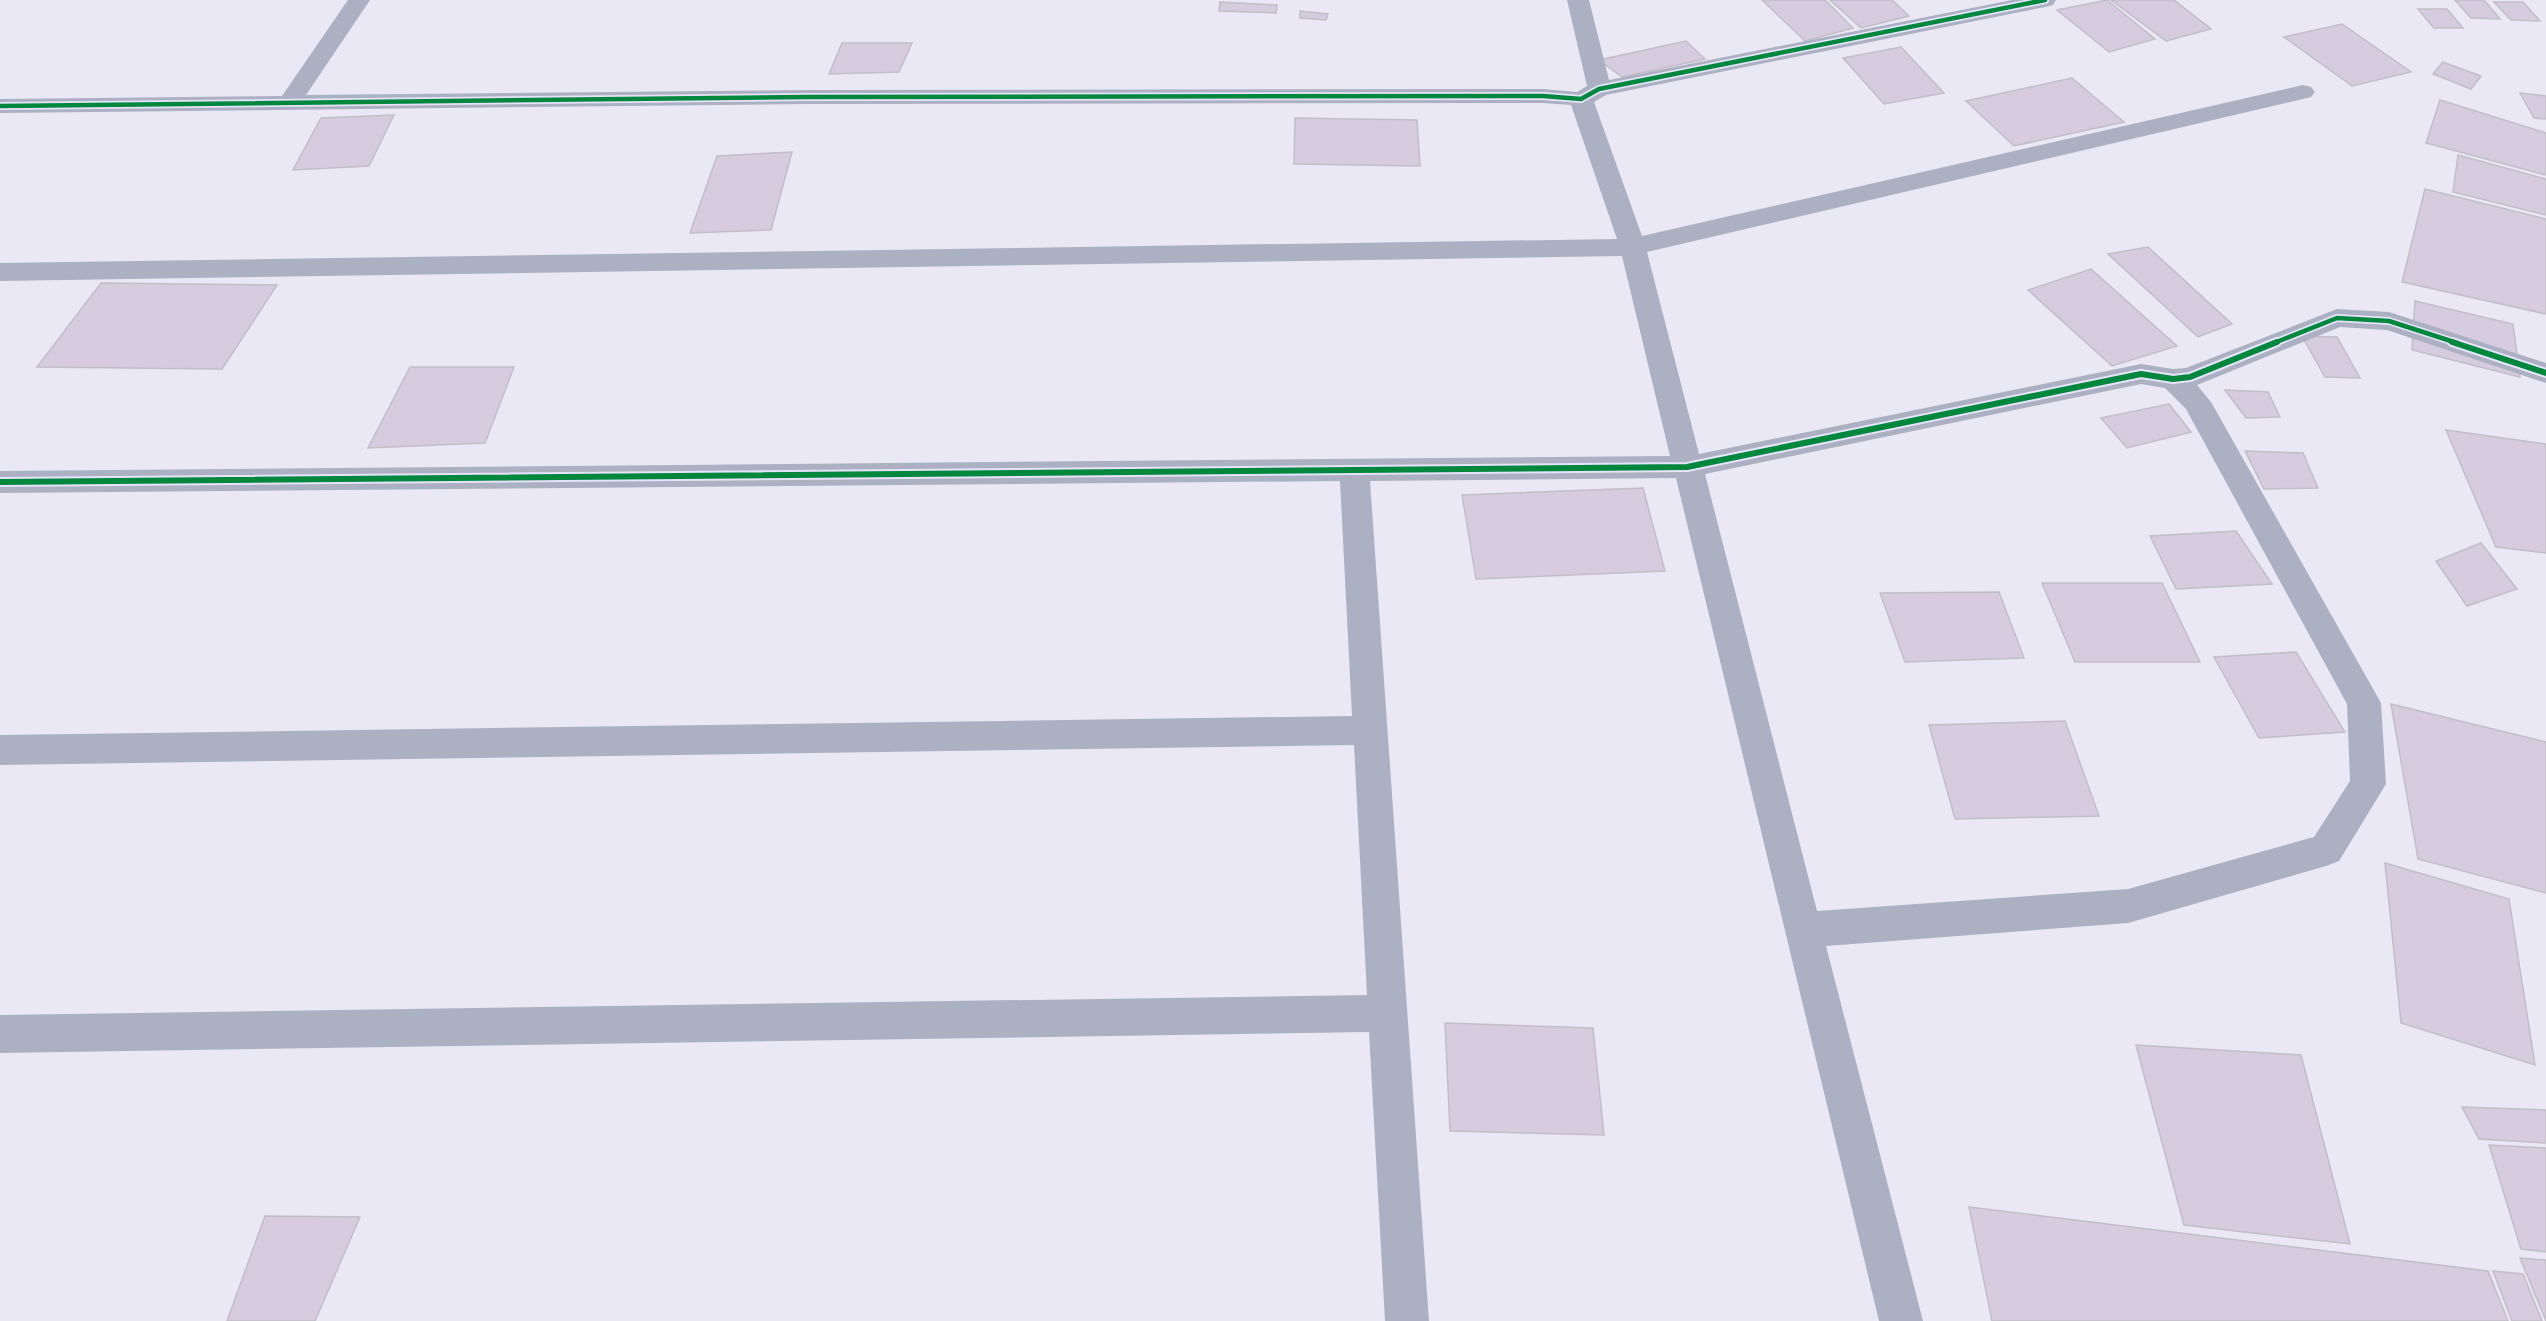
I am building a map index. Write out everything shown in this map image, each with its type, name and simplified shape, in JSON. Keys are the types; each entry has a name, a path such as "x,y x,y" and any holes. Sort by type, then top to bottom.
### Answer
{"street":[{"path":"289,103 359,0"},
{"path":"1578,0 1590,94 1633,248 1901,1321"},
{"path":"0,106 807,97 1543,96 1590,94 2045,0"},
{"path":"0,272 1633,248 2303,92"},
{"path":"0,482 1687,467 2141,374 2173,380 2190,377 2337,318 2389,321 2546,374"},
{"path":"1802,930 2128,906 2326,850 2368,784 2364,703 2198,402 2173,380"},
{"path":"1354,470 1407,1321"},
{"path":"0,750 1370,730"},
{"path":"0,1034 1388,1013"}],"building":[{"path":"1762,0 1825,0 1853,28 1805,41"},
{"path":"1830,0 1892,0 1909,16 1861,28"},
{"path":"2107,0 2155,39 2109,52 2057,10"},
{"path":"2111,0 2174,0 2211,29 2166,41"},
{"path":"2455,0 2484,0 2500,19 2471,18"},
{"path":"1220,2 1277,5 1276,13 1219,11"},
{"path":"2494,2 2523,2 2540,21 2511,20"},
{"path":"2418,9 2447,9 2463,28 2434,28"},
{"path":"1300,11 1328,14 1326,20 1300,18"},
{"path":"2342,24 2411,72 2352,86 2284,37"},
{"path":"1686,41 1705,59 1622,77 1599,60"},
{"path":"842,43 912,43 899,72 829,74"},
{"path":"1901,47 1944,93 1884,104 1843,58"},
{"path":"2443,62 2481,76 2471,89 2433,74"},
{"path":"2072,78 2124,122 2014,146 1966,101"},
{"path":"2520,93 2546,96 2546,119 2534,118"},
{"path":"2440,100 2546,133 2546,175 2426,143"},
{"path":"394,115 369,166 293,170 321,118"},
{"path":"1295,118 1417,120 1420,166 1294,164"},
{"path":"792,152 771,230 690,233 717,156"},
{"path":"2458,155 2546,179 2546,215 2453,192"},
{"path":"2425,189 2546,219 2546,314 2402,282"},
{"path":"2148,247 2232,324 2198,337 2108,254"},
{"path":"2091,269 2177,346 2112,366 2028,290"},
{"path":"101,283 277,285 222,369 37,367"},
{"path":"2415,301 2513,324 2520,377 2412,350"},
{"path":"2302,336 2337,337 2360,378 2325,377"},
{"path":"410,367 514,367 485,443 368,448"},
{"path":"2225,390 2268,392 2280,417 2246,418"},
{"path":"2169,404 2191,432 2127,448 2101,418"},
{"path":"2446,430 2546,444 2546,553 2496,547"},
{"path":"2245,451 2303,453 2318,488 2264,489"},
{"path":"1643,488 1665,571 1476,579 1462,495"},
{"path":"2236,531 2272,584 2176,589 2150,536"},
{"path":"2481,543 2517,589 2467,606 2436,561"},
{"path":"2042,583 2162,583 2200,662 2075,662"},
{"path":"1999,592 2024,658 1905,662 1880,593"},
{"path":"2296,652 2345,732 2259,738 2214,657"},
{"path":"2391,704 2546,742 2546,893 2418,859"},
{"path":"2065,721 2099,816 1955,819 1929,725"},
{"path":"2385,863 2509,899 2535,1065 2401,1023"},
{"path":"1445,1023 1593,1028 1604,1135 1450,1131"},
{"path":"2136,1045 2301,1055 2350,1244 2184,1225"},
{"path":"2462,1107 2546,1110 2546,1143 2479,1139"},
{"path":"2489,1145 2546,1148 2546,1252 2521,1249"},
{"path":"1969,1207 2488,1271 2508,1321 1992,1321"},
{"path":"265,1216 360,1217 315,1321 227,1321"},
{"path":"2520,1258 2546,1260 2546,1321"},
{"path":"2493,1271 2523,1274 2542,1321 2512,1321"}],"cycle path":[{"path":"0,106 807,97 1543,96 1581,99 1599,89 2045,0"},
{"path":"0,482 1687,467 2141,374 2173,379 2190,377 2337,318 2389,321 2546,373"}]}
